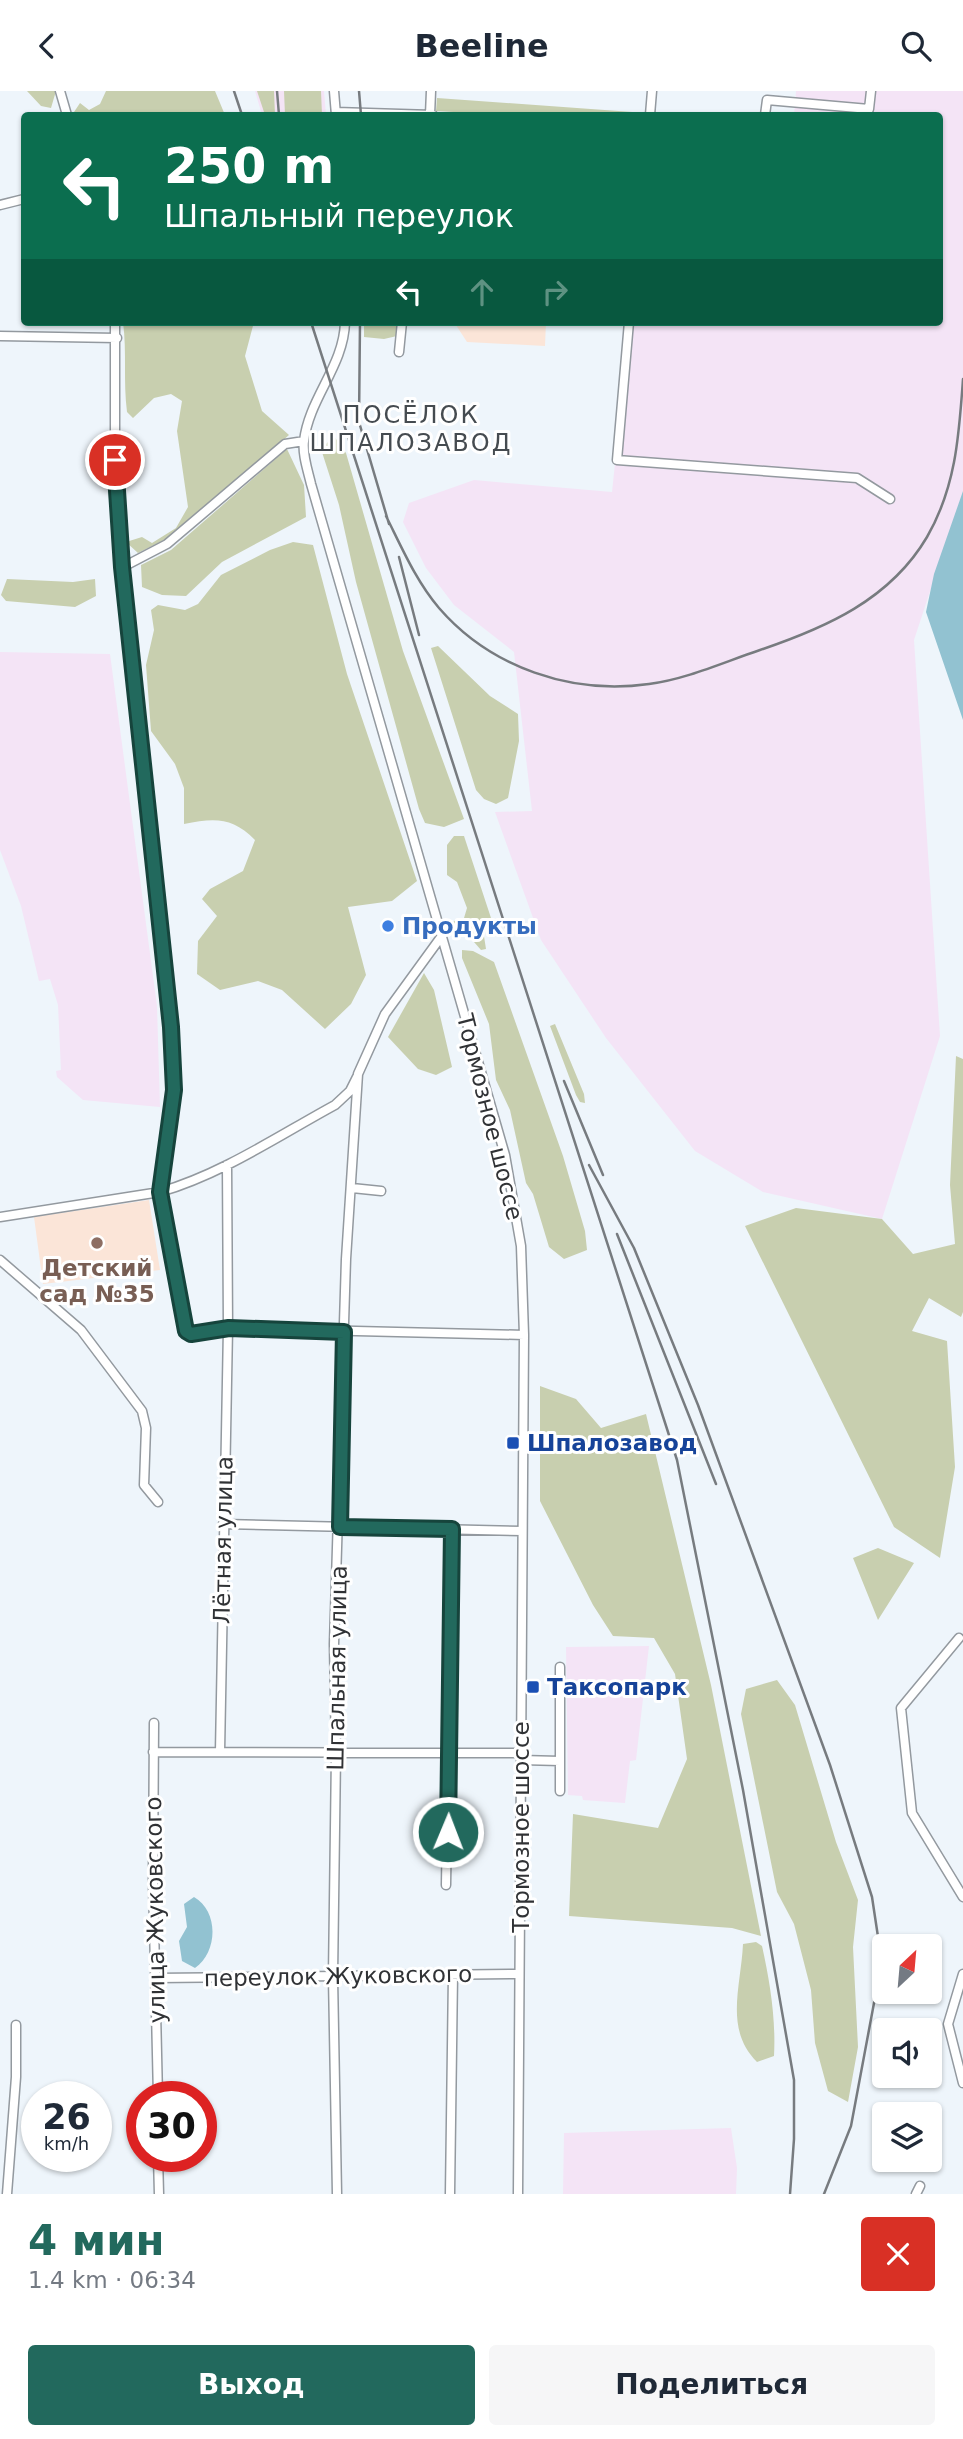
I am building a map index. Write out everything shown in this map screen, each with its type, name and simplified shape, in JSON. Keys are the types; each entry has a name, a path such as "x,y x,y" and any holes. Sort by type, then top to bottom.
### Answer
{"street":[{"path":"60,91 66,112"},
{"path":"334,91 336,112"},
{"path":"431,91 431,112"},
{"path":"650,112 652,91"},
{"path":"765,112 767,100 869,109 871,91"},
{"path":"0,205 21,200"},
{"path":"116,326 115,485 171,1027 174,1090 160,1192 186,1331 191,1334 229,1328 524,1335"},
{"name":"Тормозное шоссе","path":"344,326 341,349 307,423 304,442 311,484 512,1183 521,1246 524,1335 518,2194"},
{"path":"399,352 402,326"},
{"path":"629,326 617,460 857,478 890,499"},
{"path":"0,336 117,338"},
{"path":"122,567 167,544 285,444 304,442"},
{"name":"Шпальная улица","path":"337,2194 333,1977 336,1754 334,1644 340,1527 344,1332 358,1074 385,1014 441,937"},
{"path":"0,1217 160,1192 227,1165 343,1099 358,1074"},
{"name":"Лётная улица","path":"220,1752 229,1328 227,1165"},
{"path":"352,1188 381,1191"},
{"path":"0,1260 81,1330 142,1411 146,1428 144,1487 158,1502"},
{"path":"223,1524 522,1531"},
{"path":"446,1885 452,1529"},
{"path":"959,1638 901,1709 912,1813 963,1897"},
{"path":"559,1667 560,1791"},
{"name":"улица Жуковского","path":"154,1723 158,2081"},
{"path":"153,1752 450,1753 560,1761"},
{"path":"450,2194 453,1974"},
{"name":"переулок Жуковского","path":"156,1978 519,1974"},
{"path":"963,1974 948,2024 963,2083"},
{"path":"7,2194 16,2077 16,2025"},
{"path":"158,2172 159,2194"}],"shaded area":[{"path":"255,91 324,91 326,112 261,112"},
{"path":"796,91 963,91 963,491 914,640 940,1036 882,1219 763,1192 695,1151 606,1038 541,940 495,812 532,811 514,652 454,605 426,568 403,522 409,503 474,480 612,492 630,326 943,326 943,112 794,112"},
{"path":"457,326 546,326 545,346 467,342"},
{"path":"0,652 110,654 157,1006 160,1107 83,1100 57,1077 56,1071 61,1070 58,1005 50,979 39,981 21,906 0,850"},
{"name":"Детский сад №35","path":"149,1200 160,1270 43,1284 34,1217"},
{"path":"649,1646 636,1760 630,1761 625,1803 583,1800 582,1796 568,1795 566,1647"},
{"path":"731,2128 737,2168 736,2194 563,2194 564,2133"}],"green space":[{"path":"27,91 56,91 51,108 41,106"},
{"path":"106,91 215,91 224,112 74,112 80,103 89,110 100,104"},
{"path":"257,91 274,91 275,112 264,112"},
{"path":"284,91 321,91 322,112 285,112"},
{"path":"437,98 632,112 454,112 436,111"},
{"path":"123,326 253,326 245,356 262,411 289,435 180,532 138,553 126,542 142,537 152,543 176,528 188,507 177,431 182,401 171,394 154,398 133,418 127,412"},
{"path":"364,326 398,326 397,336 384,339 364,337"},
{"path":"334,436 346,453 403,651 464,819 444,827 425,823 419,809 356,582 339,505 321,449"},
{"path":"287,449 304,485 306,517 222,562 186,596 162,595 142,587 141,565 171,550"},
{"path":"293,542 313,545 347,674 417,881 392,901 348,907 366,975 351,1004 325,1029 282,990 258,981 220,990 197,974 198,941 217,916 202,899 210,889 243,871 255,840 239,827 223,821 184,824 184,788 175,764 151,731 146,665 154,630 151,610 158,605 185,610 198,604 221,575 270,550"},
{"path":"7,579 73,582 95,579 96,596 75,607 6,601 1,595"},
{"path":"438,646 490,696 518,714 519,741 508,798 496,804 484,799 476,790 431,648"},
{"path":"454,836 464,836 491,918 488,927 483,930 486,949 481,950 474,942 472,930 451,926 454,921 464,918 467,908 457,882 447,875 447,845"},
{"path":"462,950 473,951 494,962 563,1156 585,1231 587,1250 564,1259 549,1247 533,1194 526,1183 510,1110 496,1080 489,1024 462,958"},
{"path":"424,973 434,990 452,1067 436,1075 418,1069 388,1037"},
{"path":"555,1024 584,1094 585,1103 580,1102 576,1095 550,1026"},
{"path":"956,1056 963,1059 963,1312 961,1317 929,1298 912,1331 947,1341 955,1467 940,1558 894,1527 745,1226 796,1208 882,1219 913,1254 955,1244 950,1185"},
{"path":"540,1386 576,1399 601,1428 646,1414 711,1685 761,1936 732,1928 569,1916 573,1814 658,1828 687,1759 675,1674 654,1638 613,1636 593,1605 540,1501"},
{"path":"878,1548 914,1563 878,1620 853,1558"},
{"path":"777,1680 795,1705 836,1842 858,1900 853,1947 858,2047 848,2102 828,2091 815,2043 811,1990 794,1924 777,1892 741,1714 746,1689"},
{"path":"756,1942 762,1946 768,1973 774,2042 774,2056 757,2062 741,2036 737,2007 743,1944"}],"water":[{"path":"963,491 963,720 926,612 934,574"},
{"path":"194,1897 208,1912 212,1932 208,1952 195,1968 182,1961 179,1941 187,1927 184,1904"}],"railway":[{"path":"234,91 241,112"},
{"path":"277,91 279,112"},
{"path":"359,91 361,112"},
{"path":"312,326 677,1460 743,1790 794,2080 790,2194"},
{"path":"360,326 359,422 389,524"},
{"path":"386,516 416,575 439,608 483,647 508,661 562,681 591,685 649,684 677,678 784,641 832,621 875,595 894,578 912,559 927,537 944,499 954,460 963,379"},
{"path":"399,557 419,635"},
{"path":"564,1081 603,1175"},
{"path":"589,1165 634,1248 698,1405 830,1765 872,1897 880,1950 877,1987 851,2126 824,2194"},
{"path":"617,1234 716,1484"}],"place":[{"name":"Продукты","path":"388,926"},
{"name":"Детский сад №35","path":"97,1243"},
{"name":"Шпалозавод","path":"513,1443"},
{"name":"Таксопарк","path":"533,1687"}],"district":[{"name":"ПОСЁЛОК ШПАЛОЗАВОД","path":"411,429"}],"route":[{"path":"115,460 122,567 171,1027 174,1090 160,1192 165,1232 186,1331 191,1334 229,1328 344,1332 340,1527 452,1529 448,1832"}]}
